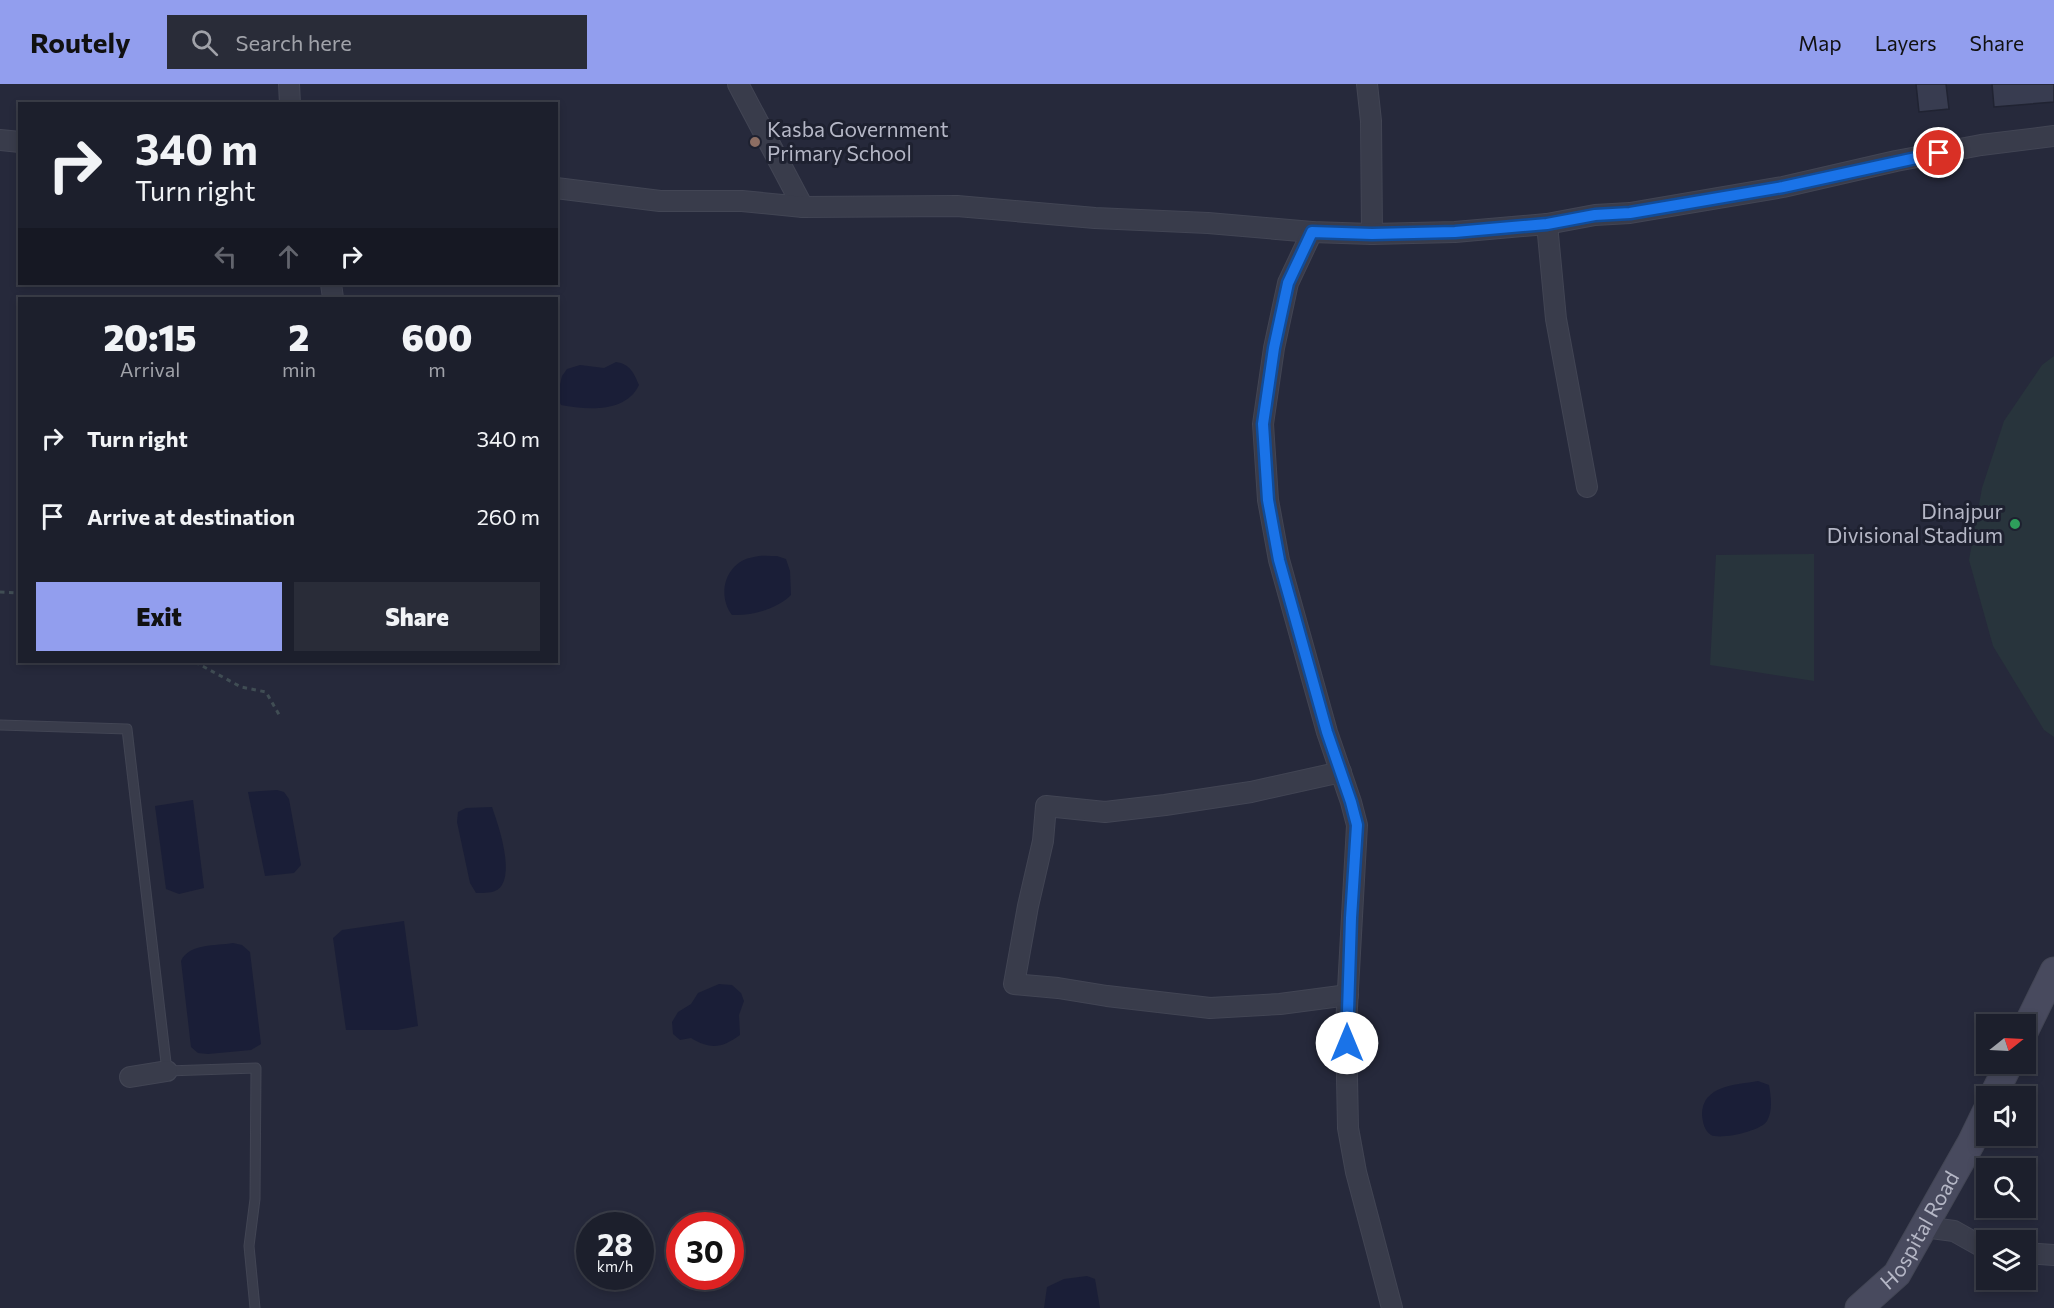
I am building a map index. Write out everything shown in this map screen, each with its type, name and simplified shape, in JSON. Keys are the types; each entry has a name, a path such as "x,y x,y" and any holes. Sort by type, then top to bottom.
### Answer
{"main road":[{"path":"2033,1014 2054,971"},
{"name":"Hospital Road","path":"1859,1308 1897,1274 1976,1133"}],"street":[{"path":"289,84 290,102"},
{"path":"738,84 804,207"},
{"path":"1367,84 1371,121 1372,234"},
{"path":"558,188 660,201 742,201 804,207 957,206 1095,218 1208,223 1312,232 1372,234 1455,232 1547,224 1595,215 1630,213 1772,189 1981,145 2054,136"},
{"path":"0,140 18,142"},
{"path":"1547,224 1556,319 1587,487"},
{"path":"1312,232 1288,283 1274,348 1263,424 1268,500 1279,560 1327,732 1357,825 1348,995 1348,1128 1356,1172 1392,1308"},
{"path":"1341,772 1251,792 1166,806 1105,812 1046,806 1043,841 1014,984 1210,1008 1280,1004 1348,995"},
{"path":"130,1077 167,1071"},
{"path":"1924,1227 1954,1231 1976,1243"},
{"path":"2036,1254 2054,1256"}],"lane":[{"path":"0,724 127,729 167,1071 256,1068 255,1199 249,1246 255,1308"}],"path":[{"path":"0,592 18,593"},
{"path":"197,663 241,687 266,692 281,718"}],"shaded area":[{"name":"Dinajpur Divisional Stadium","path":"2054,356 2054,737 2044,730 1993,646 1969,560 1982,488 2004,421 2042,365"},
{"path":"1814,554 1814,681 1710,665 1716,555"}],"water":[{"path":"616,362 631,370 639,385 633,394 625,401 605,407 582,408 561,405 558,393 562,376 567,369 580,365 604,368"},
{"path":"760,556 777,556 786,559 790,571 791,595 764,611 732,615 727,607 725,588 726,580 736,565 744,560"},
{"path":"277,790 284,792 289,799 301,865 294,873 265,876 248,792"},
{"path":"193,800 204,888 179,894 166,889 155,806"},
{"path":"492,807 504,852 505,876 502,885 495,891 476,893 470,883 457,822 458,812 466,808"},
{"path":"404,921 418,1026 397,1030 346,1030 333,938 342,930"},
{"path":"233,943 242,945 250,952 261,1044 251,1050 198,1053 191,1047 181,961 185,955 196,948"},
{"path":"719,984 732,985 741,993 744,1001 739,1015 740,1035 728,1043 716,1046 691,1038 680,1040 673,1034 672,1022 678,1012 691,1004 698,993"},
{"path":"1758,1081 1769,1085 1771,1108 1767,1121 1757,1128 1740,1134 1711,1135 1704,1126 1702,1115 1708,1098 1722,1088"},
{"path":"1087,1276 1095,1279 1100,1308 1044,1308 1047,1287 1064,1279"}],"building":[{"path":"1916,84 1946,84 1949,109 1919,112"},
{"path":"1992,84 2054,84 2054,102 1994,107"}],"place":[{"name":"Kasba Government Primary School","path":"755,142"},
{"name":"Dinajpur Divisional Stadium","path":"2015,524"}],"route":[{"path":"1347,1043 1357,825 1327,732 1279,560 1268,500 1263,424 1274,348 1288,283 1312,232 1372,234 1455,232 1547,224 1595,215 1630,213 1783,187 1939,153"}]}
